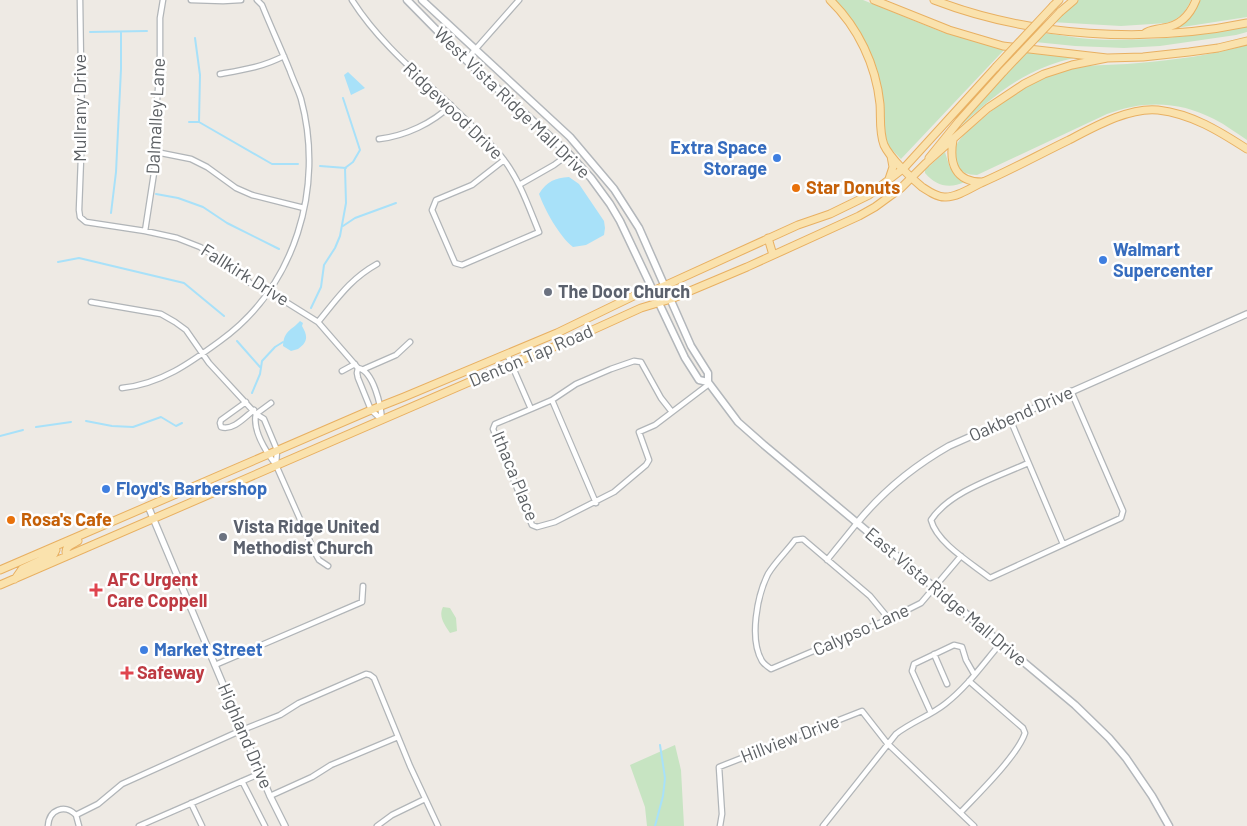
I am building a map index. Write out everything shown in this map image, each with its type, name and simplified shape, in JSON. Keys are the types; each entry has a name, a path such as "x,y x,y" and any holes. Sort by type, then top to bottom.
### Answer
{"main road":[{"name":"West Vista Ridge Mall Drive","path":"407,0 466,60 569,154 591,178 610,204 653,290"},
{"name":"West Vista Ridge Mall Drive","path":"422,0 537,105 582,149 614,189 639,228 664,285"},
{"path":"830,0 856,33 870,63 877,86 882,137 891,156 893,167 888,182"},
{"path":"874,0 949,30 1003,46 1108,58 1143,57 1189,52 1247,41"},
{"path":"934,0 994,18 1048,29 1085,33 1144,35 1202,31 1247,23"},
{"name":"Denton Tap Road","path":"109,524 277,450 557,333 646,290 653,290 768,238 856,203 888,182 904,168 1059,0"},
{"path":"926,163 932,152 1004,71 1060,12 1074,0"},
{"path":"1144,35 1149,30 1171,27 1182,21 1193,8 1196,0"},
{"path":"926,163 988,108 1024,84 1044,74 1072,65 1108,58"},
{"path":"903,186 916,187 944,198 950,197 985,182 1108,121 1122,116 1156,110 1186,116 1202,122 1247,149"},
{"path":"954,138 951,153 953,166 966,179 974,182 985,182"},
{"path":"569,154 582,149"},
{"path":"891,156 929,191"},
{"name":"Denton Tap Road","path":"14,579 511,364 671,299 859,216 875,207 903,186 926,163"},
{"path":"768,238 773,255"},
{"name":"East Vista Ridge Mall Drive","path":"664,285 691,346 708,373 708,383"},
{"name":"East Vista Ridge Mall Drive","path":"653,290 685,358 699,380 708,383 738,422 934,589 1075,705 1109,738 1136,772 1169,826"},
{"path":"0,570 109,524"},
{"path":"66,556 68,546 100,531 109,524"},
{"path":"0,585 14,579 22,569 54,554 55,546"}],"street":[{"name":"Mullrany Drive","path":"80,0 82,132 80,217"},
{"name":"Dalmalley Lane","path":"145,231 156,152 156,109 160,70 160,18 163,0"},
{"path":"191,0 241,0"},
{"path":"122,388 153,382 169,376 203,354 241,325 280,276 296,242 308,190 310,148 300,97 262,5 257,0"},
{"name":"Ridgewood Drive","path":"352,0 366,22 395,54 451,105 504,160 519,185 539,232 462,265 455,263 432,210 436,200 472,185 504,160"},
{"path":"466,60 519,0"},
{"path":"220,74 251,69 268,64 284,56"},
{"path":"379,139 395,138 439,116 451,105"},
{"path":"156,152 191,159 208,167 236,188 252,195 304,208"},
{"path":"519,185 569,154"},
{"name":"Fallkirk Drive","path":"80,217 86,222 145,231 183,240 200,247 215,255 250,284 302,311 318,322 370,379 381,406 382,420"},
{"path":"318,322 353,280 362,272 377,264"},
{"path":"91,302 161,314 186,330 225,380 264,419 277,450 276,465"},
{"name":"Oakbend Drive","path":"827,560 882,495 924,460 949,446 1010,418 1247,314"},
{"path":"342,371 396,355 410,342"},
{"path":"507,354 531,409 552,400 576,384 634,361 641,362 660,398 672,412"},
{"name":"Fallkirk Drive","path":"359,367 358,378 371,410 382,420"},
{"name":"Ithaca Place","path":"531,409 495,424 493,429 532,525 537,527 554,522 614,492 646,465 649,460 639,432 655,425 708,383"},
{"path":"1028,463 959,495 936,512 931,520 933,529 961,556 990,578 1121,518 1123,511 1071,391"},
{"path":"552,400 596,502"},
{"path":"246,402 222,420 220,423 221,427 224,429 231,427 271,403"},
{"path":"255,412 255,424 268,454 276,465 315,553 319,560 328,566"},
{"path":"1010,418 1063,544"},
{"name":"Highland Drive","path":"148,506 270,796 285,826"},
{"name":"Calypso Lane","path":"827,560 803,539 796,540 769,571 762,587 755,624 762,662 771,669 889,619 921,603 961,556"},
{"path":"827,560 870,596 889,619"},
{"path":"215,664 362,602 363,586"},
{"path":"823,826 887,743 905,727 943,705 969,681 1000,644"},
{"path":"931,713 912,669 915,662 954,645 960,645 974,674"},
{"path":"934,654 947,684"},
{"path":"76,815 98,804 122,784 280,715 299,703 362,675 370,675 374,678 425,800 438,826"},
{"path":"961,812 999,771 1025,733 1023,728 969,681"},
{"name":"Hillview Drive","path":"720,826 722,814 718,767 862,711 887,743"},
{"path":"270,796 312,777 331,765 398,737"},
{"path":"887,743 974,826"},
{"path":"140,826 261,773"},
{"path":"242,781 265,826"},
{"path":"377,826 392,815 425,800"},
{"path":"191,803 202,826"},
{"path":"48,826 49,818 57,810 67,809 76,815 79,826"}],"green space":[{"path":"832,0 863,0 942,32 1004,50 901,159 885,140 870,57"},
{"path":"1075,0 1191,0 1182,14 1167,23 1121,26 1051,22"},
{"path":"1198,0 1247,0 1247,17 1176,28"},
{"path":"1247,26 1247,32 1236,35 1160,46 1124,48 1035,42 1042,33 1089,39 1149,39 1188,36"},
{"path":"1247,45 1247,140 1214,119 1188,109 1161,104 1134,106 1107,114 977,175 964,172 959,169 956,163 954,152 958,142 966,133 1009,97 1028,84 1049,74 1082,66 1180,59"},
{"path":"1025,52 1079,57 1041,68 1010,85 953,133"},
{"path":"945,152 950,168 965,182 948,186 943,185 934,181 925,173 925,170"},
{"path":"443,607 450,608 456,618 457,631 450,633 444,624 441,614"},
{"path":"675,745 681,770 684,826 647,826 645,807 630,765"}],"water":[{"path":"348,72 365,88 351,95 344,75"},
{"path":"569,177 579,184 604,221 605,228 604,235 586,245 573,247 553,222 539,194 552,181"},
{"path":"300,321 303,323 302,326 306,339 304,344 298,349 291,351 283,346 285,337 288,331"}],"waterway":[{"path":"90,32 147,31"},
{"path":"111,213 116,172 121,32"},
{"path":"195,38 200,75 199,122"},
{"path":"311,308 321,287 324,265 340,236 346,203 345,168 353,162 360,150 343,98"},
{"path":"189,122 199,122 272,164 298,164"},
{"path":"320,166 346,168"},
{"path":"156,194 178,198 203,207 227,223 279,249"},
{"path":"343,226 355,218 396,203"},
{"path":"58,262 79,258 184,283 224,316"},
{"path":"237,341 260,367"},
{"path":"252,393 260,374 262,361 275,347 283,342"},
{"path":"86,421 112,426 133,427 161,417 176,426 182,423"},
{"path":"36,427 71,422"},
{"path":"0,436 23,430"},
{"path":"655,826 663,796 665,778 660,745"}],"place":[{"name":"Extra Space Storage","path":"777,158"},
{"name":"Star Donuts","path":"796,188"},
{"name":"Walmart Supercenter","path":"1103,260"},
{"name":"The Door Church","path":"548,292"},
{"name":"Floyd's Barbershop","path":"106,489"},
{"name":"Rosa's Cafe","path":"11,520"},
{"name":"Vista Ridge United Methodist Church","path":"223,537"},
{"name":"AFC Urgent Care Coppell","path":"96,590"},
{"name":"Market Street","path":"144,650"},
{"name":"Safeway","path":"127,673"}]}
